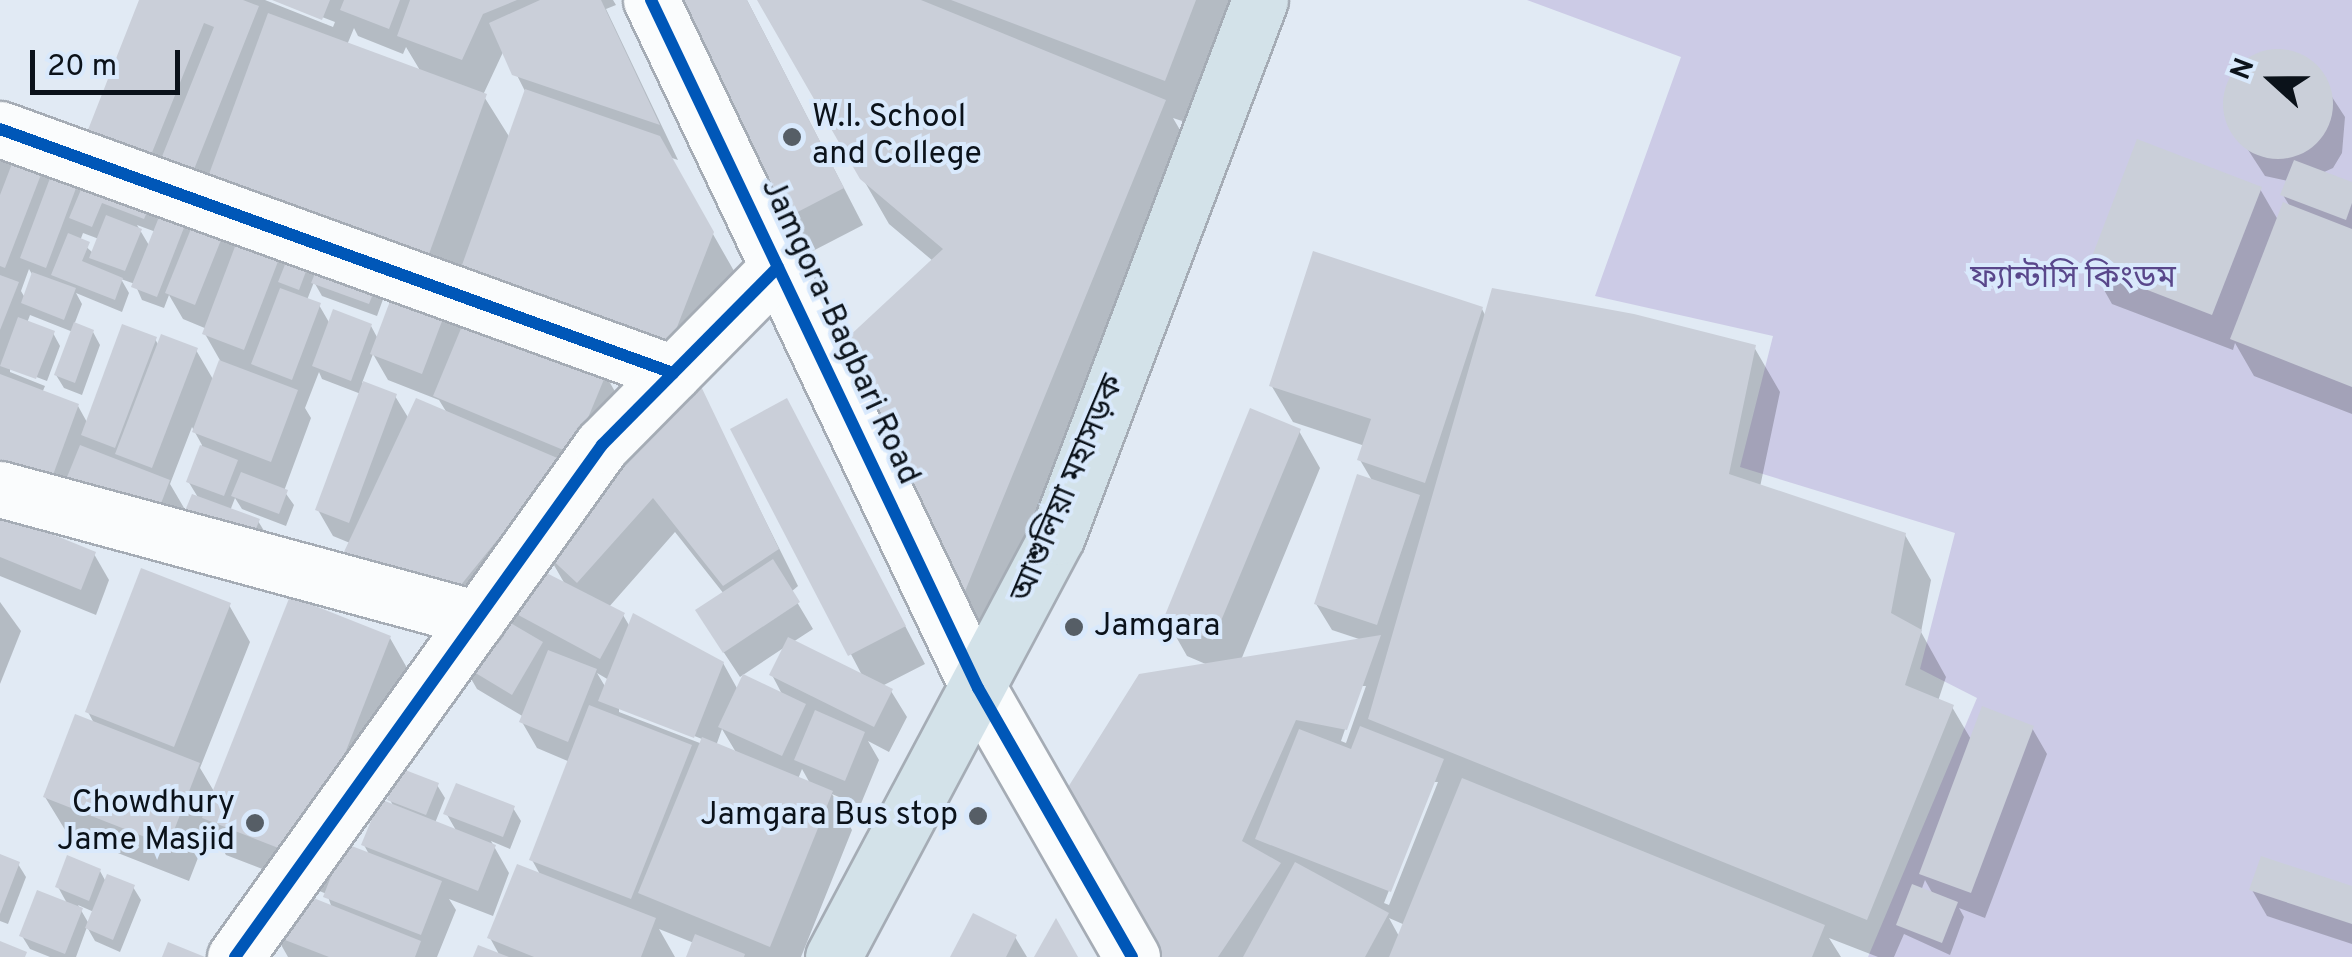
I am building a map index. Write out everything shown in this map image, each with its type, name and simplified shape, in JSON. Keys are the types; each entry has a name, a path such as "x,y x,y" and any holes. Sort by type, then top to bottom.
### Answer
{"highway":[{"name":"আশুলিয়া মহাসড়ক","path":"833,957 1057,536 1260,0"}],"street":[{"name":"Jamgora-Bagbari Road","path":"651,0 978,688 1132,957"},
{"path":"0,129 673,373"},
{"path":"236,957 602,446 778,267"},
{"path":"0,489 478,619"}],"green space":[{"name":"ফ্যান্টাসি কিংডম","path":"1527,0 2352,0 2352,957 1868,957 1977,698 1920,669 1955,533 1740,467 1773,336 1595,296 1681,57"}],"building":[{"path":"139,0 243,0 259,6 189,182 157,169 214,27 204,23 147,165 84,140"},
{"path":"272,0 330,0 322,20"},
{"path":"344,0 400,0 389,29 340,10"},
{"path":"410,0 517,0 483,14 462,60 397,36"},
{"path":"540,0 601,0 660,125 512,75 489,23"},
{"path":"674,0 747,0 844,188 784,219"},
{"path":"757,0 921,0 1166,100 959,606 831,353 943,249 860,179"},
{"path":"951,0 1196,0 1165,81"},
{"path":"268,13 487,94 425,265 205,185"},
{"path":"2278,49 2299,53 2317,65 2329,83 2333,104 2329,125 2317,143 2299,155 2278,159 2257,155 2239,143 2227,125 2223,104 2227,83 2239,65 2257,53"},
{"path":"525,89 660,136 714,232 665,358 457,279"},
{"path":"2137,139 2262,187 2212,315 2088,267"},
{"path":"18,148 47,159 5,268 0,266 0,195"},
{"path":"58,157 84,167 46,268 20,258"},
{"path":"2294,160 2352,182 2352,203 2346,220 2280,195"},
{"path":"88,173 155,194 144,219 102,203 92,227 69,218"},
{"path":"167,197 192,207 157,297 131,287"},
{"path":"2283,202 2352,229 2352,387 2230,339"},
{"path":"199,209 229,220 195,305 165,293"},
{"path":"106,215 142,229 125,271 89,258"},
{"path":"68,233 90,242 82,261 123,278 115,300 51,275"},
{"path":"239,236 282,251 244,350 202,334"},
{"path":"294,242 314,250 299,290 278,282"},
{"path":"1313,251 1483,307 1425,483 1357,460 1371,419 1269,386"},
{"path":"323,254 380,276 369,304 311,283"},
{"path":"32,272 76,288 64,320 21,303"},
{"path":"0,275 19,282 0,330"},
{"path":"398,280 450,300 422,374 370,354"},
{"path":"280,288 321,303 292,380 251,364"},
{"path":"1492,288 1634,314 1756,345 1729,474 1906,533 1891,613 1922,630 1905,685 1954,705 1867,920 1368,719"},
{"path":"333,309 372,324 351,381 312,366"},
{"path":"467,314 607,372 573,454 433,396"},
{"path":"18,317 55,331 36,379 0,366"},
{"path":"74,322 94,330 75,383 54,375"},
{"path":"122,324 157,337 115,448 81,435"},
{"path":"161,334 198,348 152,468 115,454"},
{"path":"219,360 298,390 271,462 192,432"},
{"path":"0,374 79,404 46,494 0,477"},
{"path":"698,380 779,549 723,586 653,498 577,583 544,552"},
{"path":"363,381 397,394 349,523 315,510"},
{"path":"416,398 562,460 452,596 343,554"},
{"path":"787,398 906,626 848,656 730,429"},
{"path":"1250,408 1301,429 1213,640 1163,620"},
{"path":"80,445 170,480 152,527 61,492"},
{"path":"200,445 238,460 224,496 186,482"},
{"path":"241,472 288,490 279,514 231,496"},
{"path":"1357,474 1420,495 1377,625 1314,604"},
{"path":"192,494 260,519 250,543 182,518"},
{"path":"0,513 96,552 81,590 0,557"},
{"path":"773,559 800,602 723,653 695,610"},
{"path":"525,562 625,613 600,659 496,603"},
{"path":"141,568 231,603 174,747 85,712"},
{"path":"290,596 391,636 304,858 202,818"},
{"path":"490,611 543,642 512,695 459,663"},
{"path":"633,613 724,662 694,738 598,701"},
{"path":"1381,635 1347,730 1296,720 1242,841 1281,863 1218,957 1154,957 1060,800 1139,674"},
{"path":"788,637 893,689 874,727 769,675"},
{"path":"548,650 597,669 568,742 519,722"},
{"path":"743,674 806,704 782,756 718,727"},
{"path":"589,705 692,745 631,899 529,860"},
{"path":"1982,706 2034,726 1971,893 1919,874"},
{"path":"815,710 865,732 845,781 794,760"},
{"path":"75,714 200,763 168,846 43,797"},
{"path":"1360,726 1444,759 1391,892 1255,839 1299,729 1351,749"},
{"path":"702,737 833,791 770,947 638,893"},
{"path":"400,768 439,783 426,815 387,800"},
{"path":"1462,778 1825,925 1812,957 1389,957"},
{"path":"456,783 515,806 503,837 443,814"},
{"path":"380,799 496,845 478,891 361,845"},
{"path":"344,843 442,881 421,935 323,897"},
{"path":"0,854 20,862 0,914"},
{"path":"67,855 101,869 89,901 55,887"},
{"path":"2261,856 2352,886 2352,924 2249,890"},
{"path":"1295,862 1389,913 1365,957 1243,957"},
{"path":"517,864 656,918 641,957 534,957 487,938"},
{"path":"107,874 135,885 113,940 85,928"},
{"path":"1912,884 1958,902 1942,943 1896,925"},
{"path":"291,889 421,941 415,957 329,957 272,935"},
{"path":"37,890 83,908 65,954 19,936"},
{"path":"973,913 1017,935 1006,957 950,957"},
{"path":"1056,918 1078,957 1034,957"},
{"path":"695,934 745,954 744,957 686,957"},
{"path":"0,941 27,952 25,957 0,957"},
{"path":"168,942 205,957 162,957"},
{"path":"478,945 509,957 473,957"}],"cycle path":[{"path":"651,0 978,688 1132,957"},
{"path":"0,129 673,373"},
{"path":"235,957 602,445 778,267"}],"place":[{"name":"W.I. School and College","path":"792,137"},
{"name":"Jamgara","path":"1074,627"},
{"name":"Jamgara Bus stop","path":"978,816"},
{"name":"Chowdhury Jame Masjid","path":"255,823"}]}
